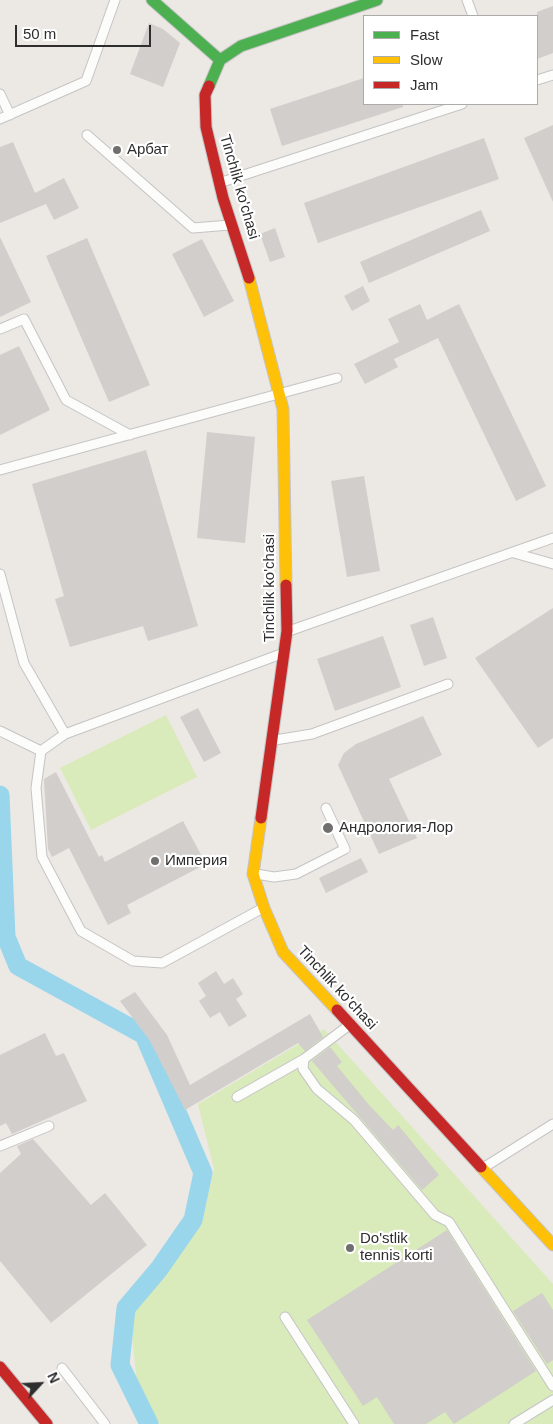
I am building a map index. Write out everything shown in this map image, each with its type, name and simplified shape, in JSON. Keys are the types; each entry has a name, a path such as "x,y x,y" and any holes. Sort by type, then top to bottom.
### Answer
{"street":[{"path":"152,0 220,60 241,46 377,0"},
{"name":"Tinchlik ko'chasi","path":"220,60 205,95 206,126 219,183 245,264 283,410 287,631 253,874 264,908 283,952 553,1245"},
{"path":"0,1367 47,1424"}],"lane":[{"path":"0,119 86,81 115,0"},
{"path":"467,0 472,15"},
{"path":"538,80 553,75"},
{"path":"0,94 10,115"},
{"path":"219,183 459,105"},
{"path":"87,135 193,228 232,225"},
{"path":"0,329 24,319 66,400 130,435"},
{"path":"0,470 337,378"},
{"path":"287,631 553,538"},
{"path":"514,553 553,564"},
{"path":"0,574 24,663 65,734"},
{"path":"264,908 162,964 133,961 82,931 42,858 36,788 41,752 65,734 284,653"},
{"path":"272,741 312,734 448,684"},
{"path":"0,731 41,752"},
{"path":"253,874 274,877 296,874 344,849 326,808"},
{"path":"237,1097 304,1059 350,1024"},
{"path":"304,1059 303,1069 317,1089 354,1120 435,1215 448,1222 553,1386"},
{"path":"482,1168 553,1124"},
{"path":"0,1146 49,1126"},
{"path":"286,1317 354,1424"},
{"path":"62,1368 105,1424"},
{"path":"514,1424 553,1400"}],"green space":[{"path":"166,715 197,777 91,830 60,768"},
{"name":"Do'stlik tennis korti","path":"324,1029 553,1284 553,1424 159,1424 137,1384 130,1314 151,1288 204,1212 214,1169 198,1104"}],"building":[{"path":"553,6 553,53 538,59 538,15 537,12"},
{"path":"149,23 163,29 180,43 163,87 130,74"},
{"path":"363,78 363,105 403,105 403,107 282,146 270,109"},
{"path":"553,125 553,202 524,138"},
{"path":"484,138 499,179 318,243 304,203"},
{"path":"13,142 35,193 64,178 79,208 54,220 46,204 0,223 0,147"},
{"path":"481,210 490,231 369,283 360,262"},
{"path":"275,228 285,257 270,262 260,234"},
{"path":"0,237 31,302 0,317"},
{"path":"87,238 150,385 109,402 46,256"},
{"path":"202,239 234,301 204,317 172,254"},
{"path":"363,286 370,301 352,311 344,296"},
{"path":"420,304 427,320 459,304 546,486 516,501 438,338 394,359 398,367 365,384 354,364 399,342 388,319"},
{"path":"19,346 50,410 0,435 0,355"},
{"path":"207,432 255,437 245,543 197,538"},
{"path":"146,450 198,626 148,641 143,626 70,647 55,599 64,596 32,484"},
{"path":"364,476 380,571 347,577 331,481"},
{"path":"553,608 553,738 538,748 475,658"},
{"path":"433,617 447,658 424,666 410,625"},
{"path":"383,636 401,687 335,711 317,659"},
{"path":"198,708 221,753 204,762 180,717"},
{"path":"423,716 442,755 389,779 417,838 379,854 338,765 344,753 356,744"},
{"path":"56,772 99,857 102,855 105,862 183,821 206,864 127,905 131,913 108,925 69,848 52,857 48,849 44,779"},
{"path":"361,858 368,872 326,893 319,878"},
{"path":"216,971 224,984 233,978 243,994 236,999 247,1016 229,1027 220,1012 210,1018 199,1001 206,996 198,983"},
{"path":"135,992 167,1035 190,1085 310,1014 323,1037 305,1051 298,1043 185,1110 150,1041 120,1001"},
{"path":"45,1033 56,1056 64,1053 87,1101 12,1134 6,1123 0,1126 0,1055"},
{"path":"330,1047 342,1062 337,1066 369,1105 393,1130 398,1125 439,1175 422,1190 312,1061"},
{"path":"33,1139 91,1205 105,1193 147,1245 51,1323 0,1261 0,1173 21,1154 17,1146"},
{"path":"447,1230 536,1371 454,1424 445,1412 426,1424 394,1424 377,1397 363,1406 307,1320"},
{"path":"542,1293 553,1310 553,1360 547,1364 513,1311"}],"waterway":[{"path":"0,795 6,937 18,966 144,1035 203,1173 193,1220 159,1269 126,1308 120,1365 149,1424"}],"traffic: fast":[{"path":"152,0 220,60"},
{"path":"209,86 220,60 241,46 377,0"}],"traffic: slow":[{"path":"249,278 283,409 286,585"},
{"path":"261,818 253,874 264,908 283,952 337,1010"},
{"path":"481,1167 553,1245"}],"traffic: jam":[{"path":"209,86 205,95 206,127 223,198 249,278"},
{"path":"261,818 287,631 286,585"},
{"path":"337,1010 481,1167"},
{"path":"0,1367 47,1424"}],"place":[{"name":"Арбат","path":"117,150"},
{"name":"Андрология-Лор","path":"328,828"},
{"name":"Империя","path":"155,861"},
{"name":"Do'stlik tennis korti","path":"350,1248"}]}
